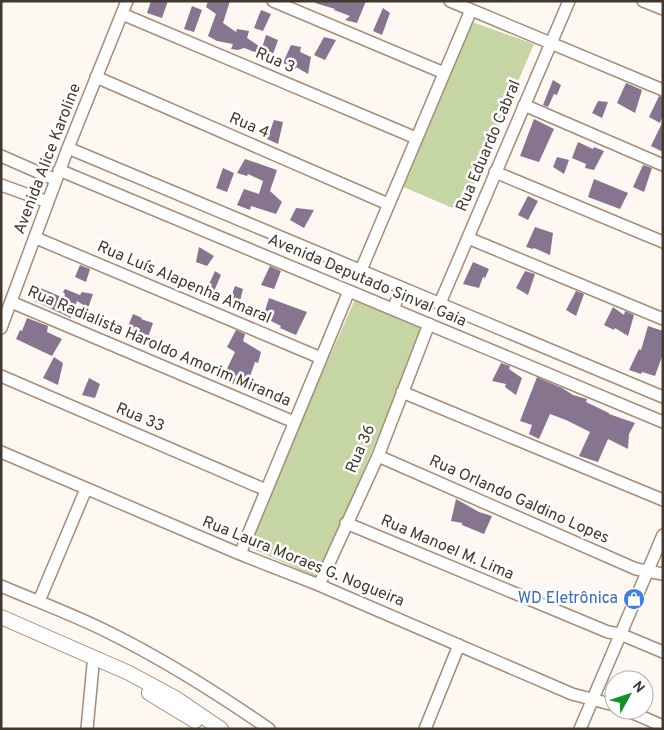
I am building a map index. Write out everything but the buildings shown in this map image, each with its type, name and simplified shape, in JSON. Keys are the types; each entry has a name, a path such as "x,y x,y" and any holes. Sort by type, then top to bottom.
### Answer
{"main road":[{"path":"1,617 129,672 178,699 221,729"},
{"path":"1,625 94,665 142,689 207,729"}],"street":[{"name":"Avenida Alice Karoline","path":"1,328 36,238 57,175 127,1"},
{"path":"273,1 444,73"},
{"path":"450,1 663,90"},
{"name":"Rua Eduardo Cabral","path":"440,303 569,1"},
{"path":"644,1 663,9"},
{"path":"361,270 471,10"},
{"name":"Rua 3","path":"122,14 416,138"},
{"name":"Rua 4","path":"96,77 388,204"},
{"path":"524,105 663,165"},
{"name":"Avenida Deputado Sinval Gaia","path":"68,148 663,396"},
{"name":"Avenida Deputado Sinval Gaia","path":"1,156 57,175 350,291 663,422"},
{"path":"495,172 663,242"},
{"path":"1,185 48,202"},
{"name":"Rua Luís Alapenha Amaral","path":"36,238 321,358"},
{"path":"468,238 663,319"},
{"path":"393,309 402,288"},
{"path":"240,554 350,291"},
{"name":"Rua Radialista Haroldo Amorim Miranda","path":"12,302 294,422"},
{"name":"Rua 36","path":"319,585 378,456 429,324"},
{"name":"Rua 33","path":"1,376 266,490"},
{"path":"402,392 663,500"},
{"name":"Rua Laura Moraes G. Nogueira","path":"1,452 240,554 319,585 572,694 604,702"},
{"name":"Rua Orlando Galdino Lopes","path":"378,456 636,569 663,574"},
{"path":"39,601 86,489"},
{"name":"Rua Manoel M. Lima","path":"346,523 608,632 620,634 663,652"},
{"path":"580,729 663,535"},
{"path":"1,586 105,630 232,703 269,729"},
{"path":"425,729 459,645"},
{"path":"87,729 94,665"},
{"path":"649,720 663,726"}],"green space":[{"path":"472,22 534,44 462,212 401,186"},
{"path":"356,297 424,328 318,578 246,546"}],"place":[{"name":"WD Eletrônica","path":"634,599"}]}
